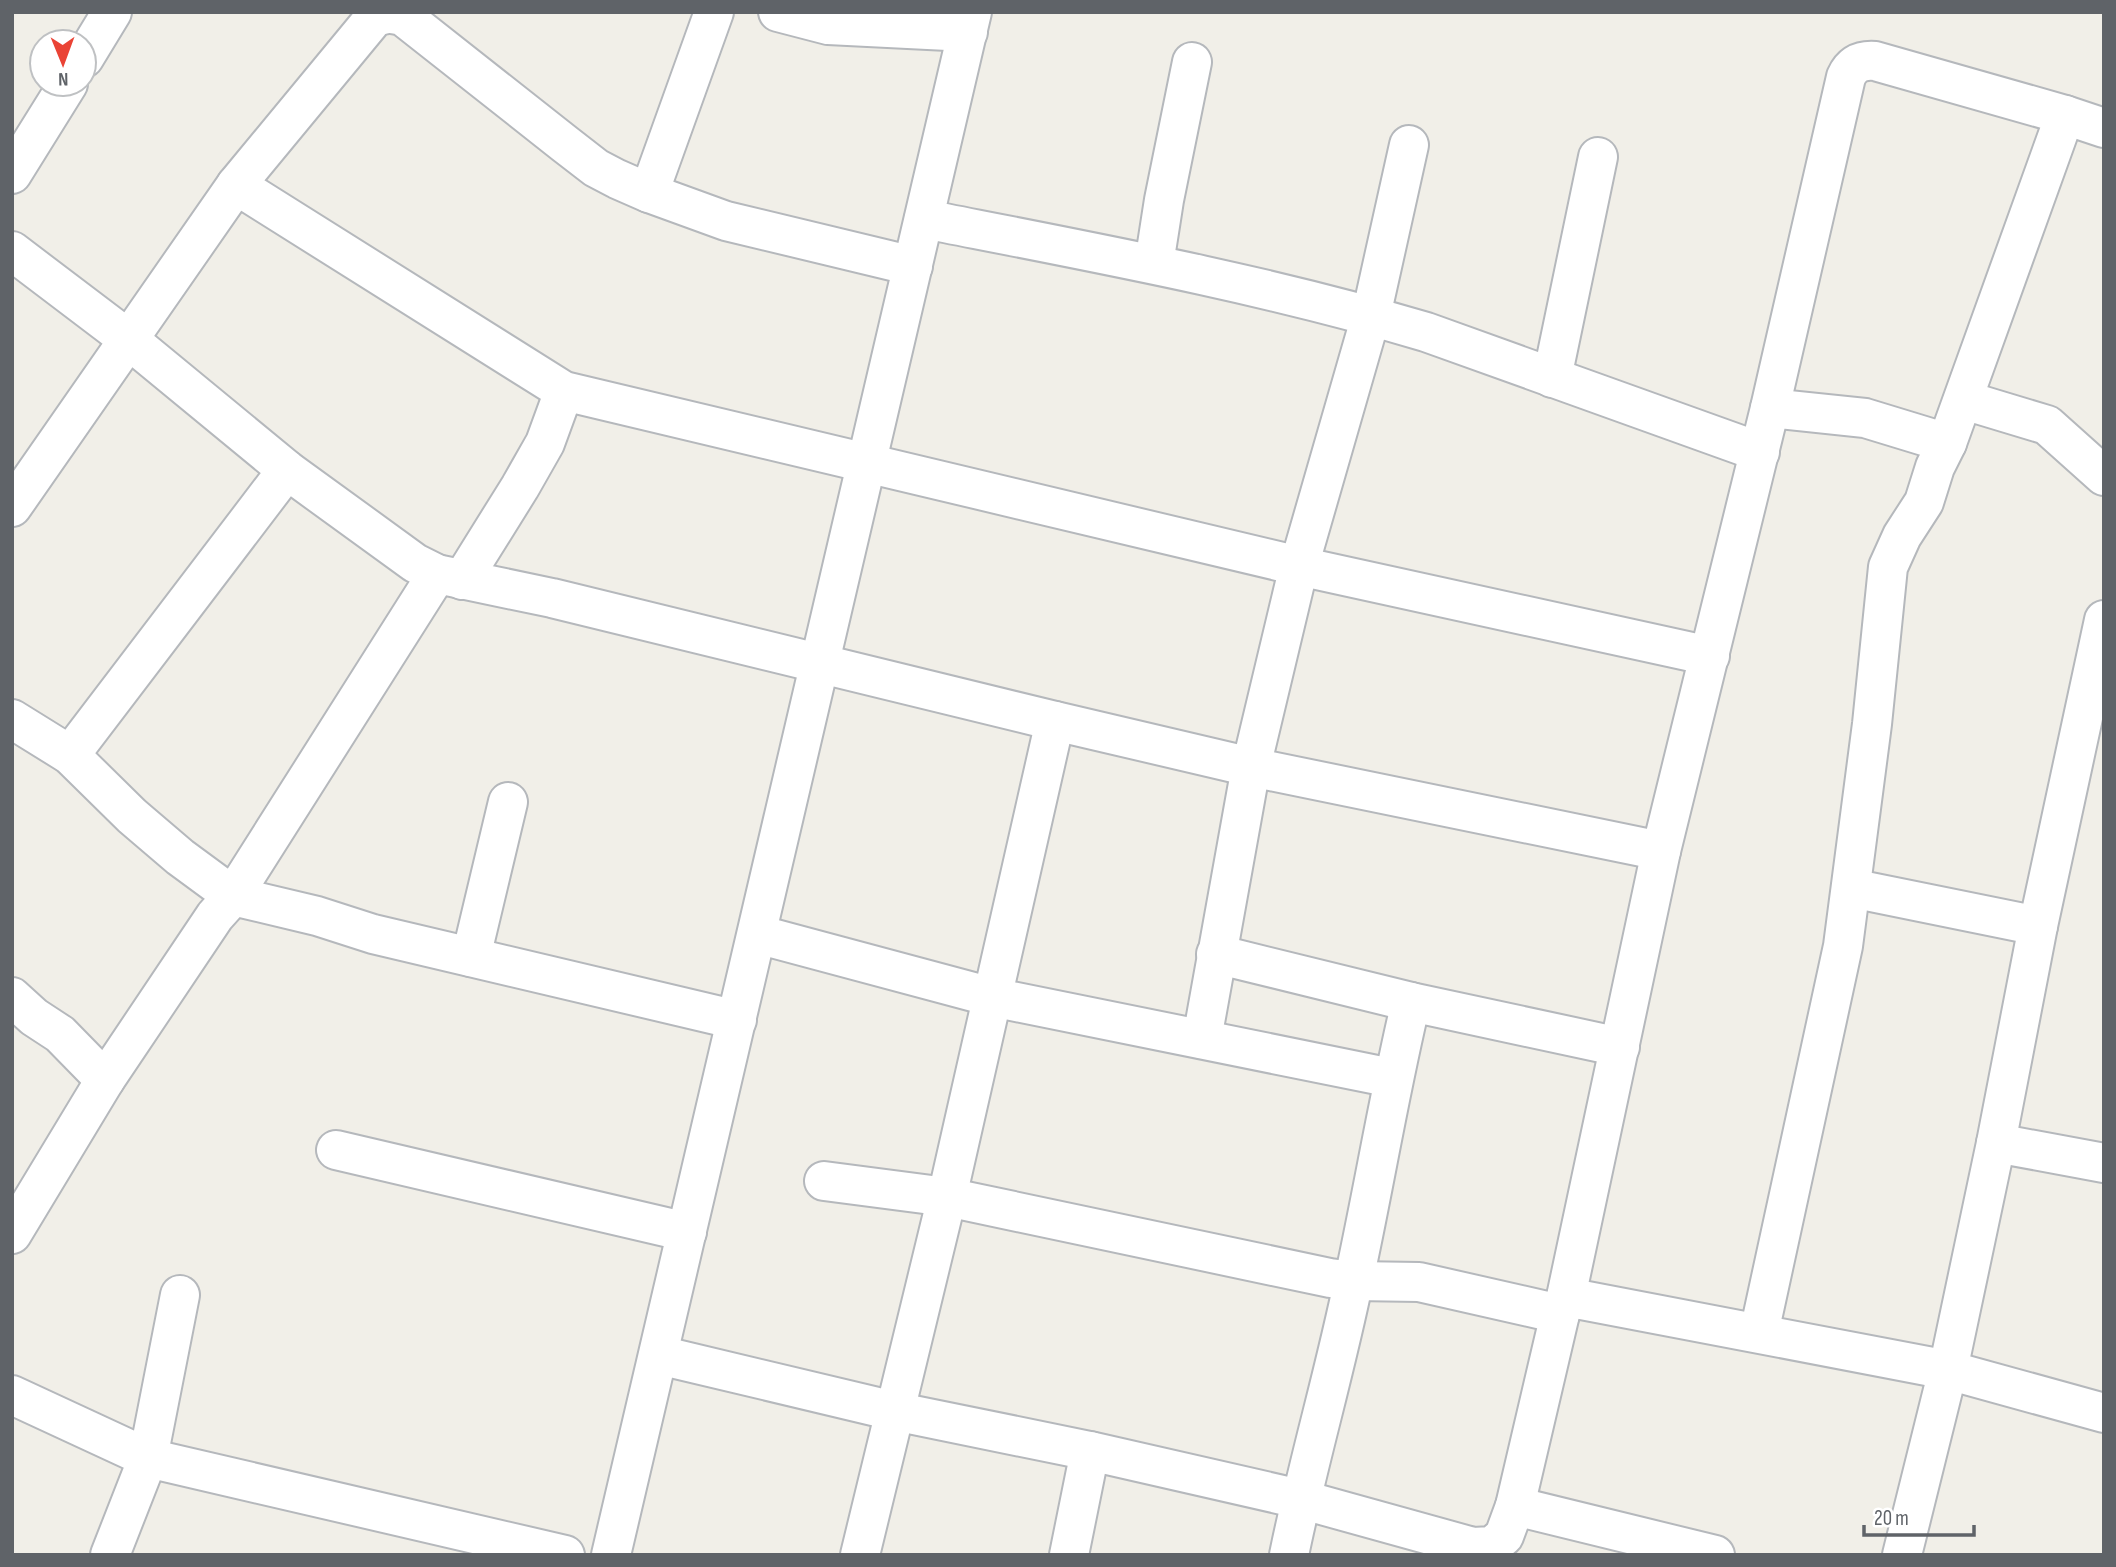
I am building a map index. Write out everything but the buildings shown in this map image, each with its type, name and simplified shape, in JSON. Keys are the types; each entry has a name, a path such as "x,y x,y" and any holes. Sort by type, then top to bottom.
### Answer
{"street":[{"path":"98,35 112,12"},
{"path":"649,193 713,12"},
{"path":"611,1555 970,22 828,25 778,12"},
{"path":"12,507 236,185 374,18 389,13 404,17 597,168 649,193 726,221 913,266"},
{"path":"659,1355 894,1410 1300,1499 1473,1547 1492,1546 1504,1536 1515,1506 1563,1306 1661,852 1760,452 1846,77 1855,64 1864,60 1875,61 2104,128"},
{"path":"1154,264 1192,62"},
{"path":"12,174 59,98"},
{"path":"1759,1333 1843,946 1888,567 1902,536 1924,502 1935,467 1964,400 2065,115"},
{"path":"1202,1039 1251,767 1299,566 1371,316 1409,145"},
{"path":"1552,378 1598,158"},
{"path":"236,185 564,391 1299,566 1710,656"},
{"path":"924,219 1154,264 1371,316 1426,332 1760,452"},
{"path":"12,250 128,339 287,470 415,563 450,577 552,598 1251,767 1661,852"},
{"path":"12,1234 105,1080 215,916 233,897 450,577 520,487 545,443 564,391"},
{"path":"1964,400 2048,425 2104,476"},
{"path":"1770,408 1865,418 1947,443"},
{"path":"70,755 287,470"},
{"path":"1902,1555 1948,1370 2038,926 2104,620"},
{"path":"12,719 70,755 132,816 233,897 317,916 373,934 737,1020"},
{"path":"860,1555 947,1197 1055,721"},
{"path":"471,957 508,802"},
{"path":"1852,888 2038,926"},
{"path":"757,933 992,998 1392,1078"},
{"path":"1216,954 1410,1002 1620,1047"},
{"path":"12,997 34,1017 61,1034 105,1080"},
{"path":"1289,1555 1300,1499 1354,1281 1392,1078 1410,1002"},
{"path":"1996,1143 2104,1163"},
{"path":"336,1150 687,1233"},
{"path":"824,1181 947,1197 1259,1265 1354,1281 1419,1282 1563,1306 1759,1333 1948,1370 2104,1413"},
{"path":"110,1555 148,1458 180,1295"},
{"path":"12,1395 148,1458 565,1555"},
{"path":"1069,1555 1090,1451"},
{"path":"1515,1506 1671,1549 1715,1555"}]}
